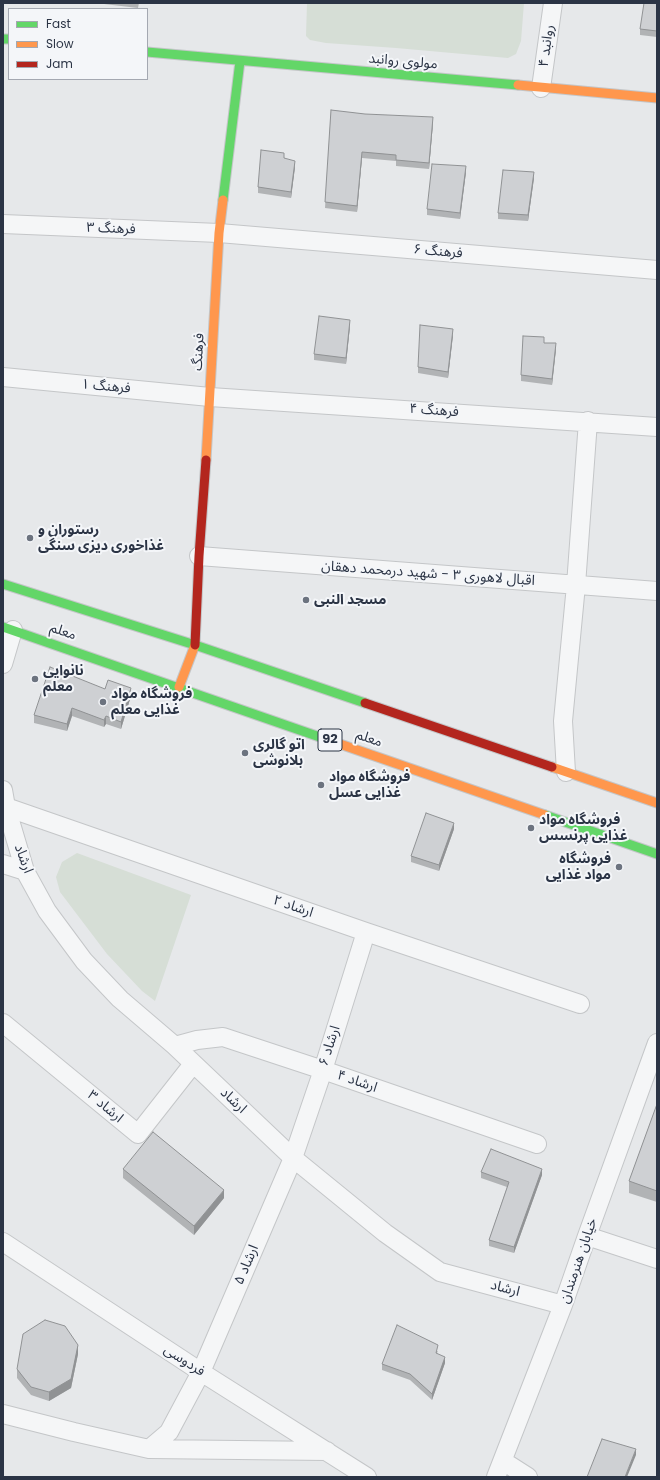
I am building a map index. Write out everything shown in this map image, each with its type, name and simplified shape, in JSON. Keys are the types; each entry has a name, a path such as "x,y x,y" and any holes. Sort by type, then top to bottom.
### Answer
{"main road":[{"name":"مولوی روانبد","path":"148,52 657,98"},
{"name":"فرهنگ","path":"179,687 195,645 219,233 240,61"},
{"name":"معلم","path":"3,584 195,645 657,803"},
{"name":"معلم","path":"8,628 657,854"}],"street":[{"name":"روانبد ۴","path":"541,88 553,3"},
{"name":"فرهنگ ۳","path":"3,224 219,233"},
{"name":"فرهنگ ۶","path":"219,233 657,270"},
{"name":"فرهنگ ۱","path":"3,377 210,397"},
{"name":"فرهنگ ۴","path":"210,397 588,421 657,427"},
{"path":"566,772 563,721 576,585 588,421"},
{"name":"اقبال لاهوری ۳ - شهید درمحمد دهقان","path":"199,556 657,591"},
{"path":"3,664 8,628"},
{"name":"ارشاد","path":"3,790 6,807 25,871 47,911 84,961 120,999 175,1046 293,1158 385,1233 440,1272 564,1305"},
{"name":"ارشاد ۲","path":"6,807 366,932 580,1004"},
{"path":"3,864 25,871"},
{"name":"ارشاد ۶","path":"293,1158 323,1070 366,932"},
{"name":"ارشاد ۳","path":"3,1022 138,1134 193,1064"},
{"name":"ارشاد ۴","path":"175,1046 197,1040 224,1037 537,1144"},
{"name":"خیابان هنرمندان","path":"500,1469 564,1305 587,1236 657,1043"},
{"name":"ارشاد ۵","path":"149,1449 169,1432 201,1372 293,1158"},
{"path":"587,1236 657,1259"},
{"name":"فردوسی","path":"3,1242 201,1372 367,1477"},
{"path":"3,1414 149,1449 327,1451"},
{"path":"500,1469 528,1477"}],"shaded area":[{"path":"307,3 524,3 521,41 516,54 508,58 326,43 310,40 306,36"},
{"path":"77,853 191,895 155,1001 142,991 107,954 60,892 56,877 62,862"}],"building":[{"path":"644,3 657,3 657,31 640,29"},
{"path":"331,110 365,114 433,117 429,163 396,160 396,155 362,152 357,206 325,202"},
{"path":"261,150 284,153 284,158 295,161 291,192 258,187"},
{"path":"432,164 466,166 460,213 427,209"},
{"path":"503,170 534,172 528,215 498,213"},
{"path":"319,316 350,320 346,358 314,354"},
{"path":"420,325 453,329 448,372 418,367"},
{"path":"523,336 544,337 544,343 556,343 552,379 521,375"},
{"path":"50,667 105,689 108,680 131,688 121,722 106,716 104,720 72,708 67,724 34,715"},
{"path":"426,813 454,823 439,865 411,856"},
{"path":"657,1104 657,1191 629,1181"},
{"path":"153,1132 224,1190 194,1226 123,1169"},
{"path":"491,1149 542,1169 514,1247 489,1240 509,1182 481,1172"},
{"path":"45,1320 65,1326 78,1345 71,1379 49,1392 31,1387 17,1369 23,1334"},
{"path":"397,1325 438,1345 436,1353 445,1357 432,1394 410,1374 382,1364"},
{"path":"602,1439 636,1449 625,1477 587,1477"}],"traffic: fast":[{"path":"3,39 8,39"},
{"path":"148,52 518,85"},
{"path":"223,200 240,61"},
{"path":"3,584 195,645 365,703"},
{"path":"3,627 337,743"},
{"path":"545,815 657,854"}],"traffic: slow":[{"path":"518,85 657,98"},
{"path":"206,460 219,233 223,200"},
{"path":"179,687 195,645"},
{"path":"337,743 545,815"},
{"path":"552,767 657,803"}],"traffic: jam":[{"path":"195,645 199,556 206,460"},
{"path":"365,703 552,767"}],"place":[{"name":"رستوران و غذاخوری دیزی سنگی","path":"30,538"},
{"name":"مسجد النبی","path":"306,600"},
{"name":"نانوایی معلم","path":"35,679"},
{"name":"فروشگاه مواد غذایی معلم","path":"103,702"},
{"name":"اتو گالری بلانوشی","path":"245,753"},
{"name":"فروشگاه مواد غذایی عسل","path":"321,785"},
{"name":"فروشگاه مواد غذایی پرنسس","path":"531,828"},
{"name":"فروشگاه مواد غذایی","path":"619,867"}]}
